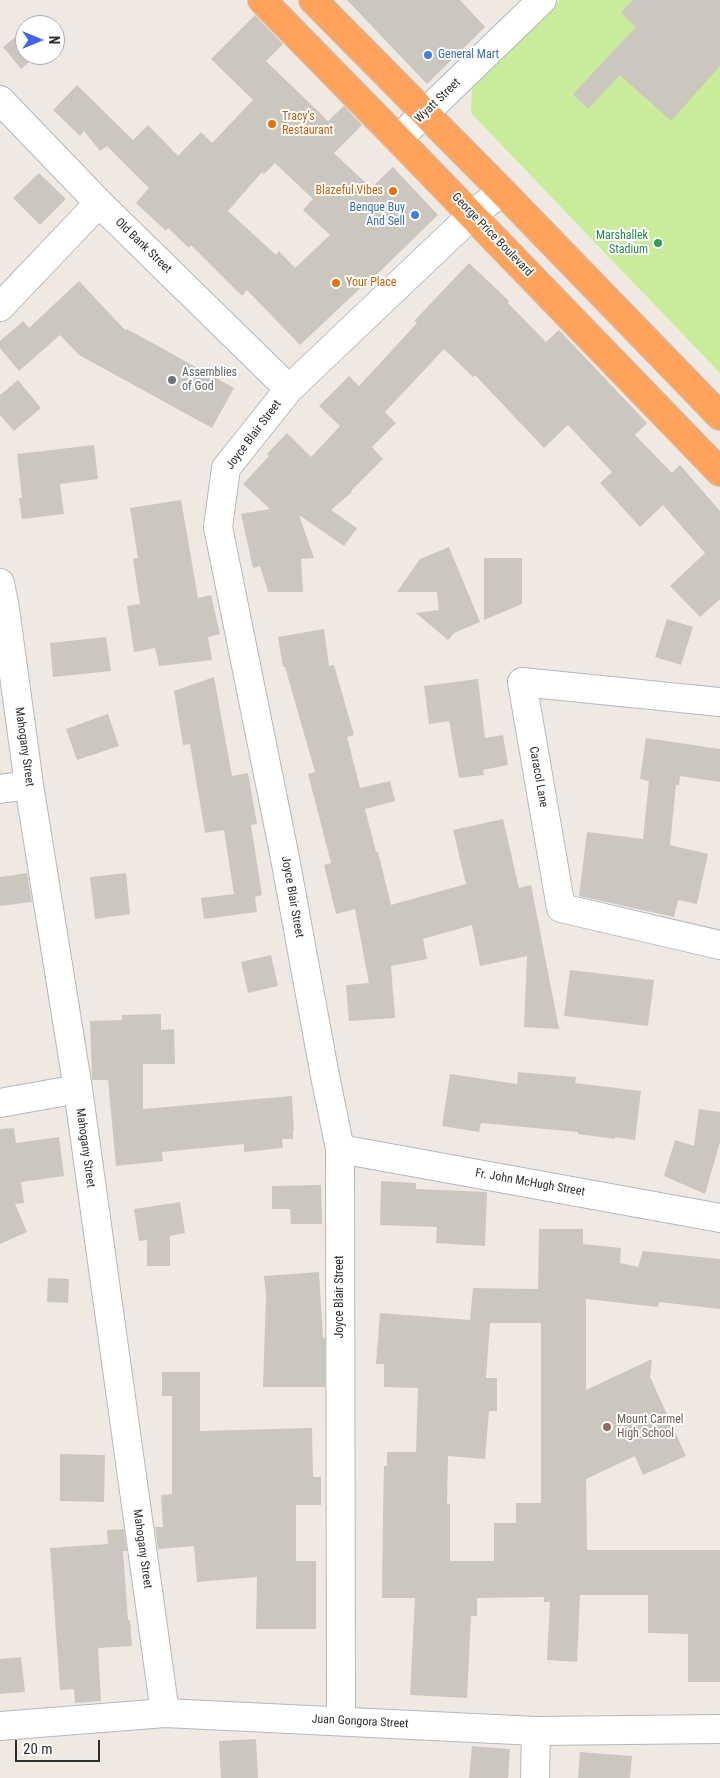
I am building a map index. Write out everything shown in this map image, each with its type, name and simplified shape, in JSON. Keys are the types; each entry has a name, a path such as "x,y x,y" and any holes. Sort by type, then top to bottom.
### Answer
{"highway":[{"name":"George Price Boulevard","path":"262,0 720,472"},
{"path":"314,0 720,416"}],"street":[{"name":"Wyatt Street","path":"398,139 542,0"},
{"name":"Old Bank Street","path":"0,100 99,203 289,389"},
{"name":"Joyce Blair Street","path":"341,1721 340,1149 284,853 218,527 226,468 289,389 472,215 502,191"},
{"path":"0,307 99,203"},
{"name":"Mahogany Street","path":"0,583 29,785 78,1090 165,1713"},
{"name":"Caracol Lane","path":"720,702 522,682 561,908 720,945"},
{"path":"0,789 29,785"},
{"path":"0,1103 78,1090"},
{"name":"Fr. John McHugh Street","path":"340,1149 720,1218"},
{"name":"Juan Gongora Street","path":"0,1726 165,1713 536,1731 720,1730"},
{"path":"535,1778 536,1731"}],"green space":[{"name":"Marshallek Stadium","path":"560,0 720,0 720,373 471,113 472,85"}],"building":[{"name":"General Mart","path":"347,0 460,0 485,27 427,84"},
{"path":"633,0 720,0 720,66 671,121 620,75 588,109 573,94 636,27 621,13"},
{"path":"255,15 283,44 266,61 328,121 344,106 362,125 334,153 371,188 393,167 438,215 300,345 247,290 242,296 191,245 189,248 168,228 166,231 136,203 149,188 107,146 100,151 84,131 80,136 53,110 77,85 133,140 148,125 178,156 201,132 212,143 253,100 211,59","holes":["275,163 313,199 303,210 330,235 295,268 279,251 276,255 228,211 262,172 264,174"]},
{"path":"15,37 15,62 3,47"},
{"path":"18,65 26,65 21,69"},
{"path":"39,173 66,199 40,225 13,198"},
{"path":"469,263 509,301 508,303 546,342 559,330 647,423 635,435 672,473 680,465 720,511 720,599 700,617 670,586 705,553 663,505 640,527 600,483 612,472 568,425 544,448 475,375 473,377 444,349 385,412 396,423 372,447 383,459 352,492 331,510 357,528 344,546 299,515 314,558 301,559 303,592 268,592 260,566 253,568 241,514 270,509 243,484 287,433 311,457 340,426 319,406 349,376 359,386 417,323 414,321"},
{"path":"79,281 125,330 127,329 234,388 212,428 79,355 60,335 19,371 0,348 0,341 23,321 29,328"},
{"path":"18,380 41,408 14,431 0,415 0,395"},
{"path":"94,445 98,479 60,484 64,514 22,519 19,498 22,498 17,454"},
{"path":"181,500 198,598 211,595 220,634 208,637 212,660 159,666 155,648 134,652 127,606 140,604 133,559 138,558 130,508"},
{"path":"449,547 480,622 454,633 448,640 416,613 439,610 437,592 397,592 420,559"},
{"path":"484,558 522,558 522,604 484,620"},
{"path":"667,619 693,627 681,665 655,657"},
{"path":"324,629 329,666 334,665 354,735 347,737 360,788 390,781 395,801 365,809 391,905 466,884 453,830 503,819 519,888 531,885 559,1029 524,1027 527,956 480,966 472,925 423,939 427,959 391,966 395,1018 349,1021 346,985 369,983 355,909 336,914 324,865 331,863 308,774 315,772 285,667 283,667 278,637"},
{"path":"106,637 111,671 53,677 50,643"},
{"path":"214,677 232,776 248,773 257,824 251,825 262,895 255,897 257,912 204,919 201,898 234,894 224,830 205,833 190,744 183,745 174,691"},
{"path":"478,679 485,738 503,735 508,765 483,770 484,775 459,778 449,721 429,724 424,686"},
{"path":"108,714 119,746 77,760 66,729"},
{"path":"646,738 720,749 720,782 680,776 679,785 676,785 670,845 708,854 697,904 678,900 674,917 579,896 587,832 643,839 649,781 640,779"},
{"path":"27,873 32,902 0,906 0,877"},
{"path":"126,873 130,914 95,919 90,877"},
{"path":"271,955 278,986 248,993 241,962"},
{"path":"570,970 654,980 648,1026 564,1016"},
{"path":"161,1014 161,1030 174,1029 175,1064 143,1064 143,1109 292,1096 293,1139 282,1139 283,1148 244,1152 244,1144 162,1152 163,1161 116,1166 108,1080 92,1080 90,1021 122,1020 122,1015"},
{"path":"518,1072 576,1077 575,1083 641,1091 635,1140 578,1134 578,1132 481,1123 479,1132 442,1126 450,1074 517,1084"},
{"path":"699,1109 720,1112 720,1142 705,1194 664,1176 675,1140 694,1146"},
{"path":"14,1128 16,1143 59,1137 64,1176 21,1182 24,1203 15,1204 27,1232 0,1244 0,1129"},
{"path":"381,1181 416,1183 416,1189 487,1192 485,1246 436,1243 437,1227 380,1225"},
{"path":"321,1185 322,1224 291,1224 290,1209 272,1209 272,1186"},
{"path":"180,1202 185,1233 170,1236 170,1266 147,1266 147,1240 139,1241 134,1209"},
{"path":"539,1229 583,1229 583,1244 621,1248 620,1263 638,1267 643,1251 720,1259 720,1309 659,1302 658,1307 586,1299 586,1390 652,1359 650,1377 686,1456 643,1475 635,1456 586,1479 587,1550 720,1550 720,1682 688,1682 688,1634 648,1633 648,1595 580,1595 577,1662 547,1660 550,1602 544,1602 544,1597 477,1598 477,1616 471,1616 467,1698 410,1695 415,1598 382,1598 384,1466 387,1466 387,1452 416,1452 418,1388 384,1387 384,1364 376,1364 380,1313 470,1320 473,1288 538,1289","holes":["490,1323 541,1323 541,1503 516,1503 516,1523 494,1523 494,1561 450,1561 450,1504 447,1504 448,1456 485,1459 489,1411 497,1411 497,1378 486,1378"]},
{"path":"319,1272 323,1338 325,1338 325,1387 263,1387 266,1295 264,1276"},
{"path":"48,1278 69,1279 68,1303 47,1302"},
{"path":"162,1372 200,1372 200,1431 312,1428 313,1477 321,1477 321,1505 296,1505 296,1561 316,1561 316,1629 256,1629 257,1577 197,1582 194,1546 158,1549 155,1527 163,1527 161,1495 172,1494 172,1396 162,1396"},
{"path":"60,1454 105,1455 104,1502 60,1501"},
{"path":"124,1529 127,1551 123,1551 128,1620 130,1620 132,1646 98,1648 101,1701 75,1703 74,1689 60,1690 50,1548 108,1544 107,1530"},
{"path":"21,1657 25,1692 0,1694 0,1659"},
{"path":"256,1739 258,1778 221,1778 219,1741"},
{"path":"472,1746 510,1749 508,1778 469,1778"},
{"path":"580,1752 632,1756 630,1778 578,1778"}],"place":[{"name":"General Mart","path":"428,55"},
{"name":"Tracy's Restaurant","path":"272,124"},
{"name":"Blazeful Vibes","path":"393,191"},
{"name":"Benque Buy And Sell","path":"415,215"},
{"name":"Marshallek Stadium","path":"658,243"},
{"name":"Your Place","path":"336,283"},
{"name":"Assemblies of God","path":"172,380"},
{"name":"Mount Carmel High School","path":"607,1427"}]}
